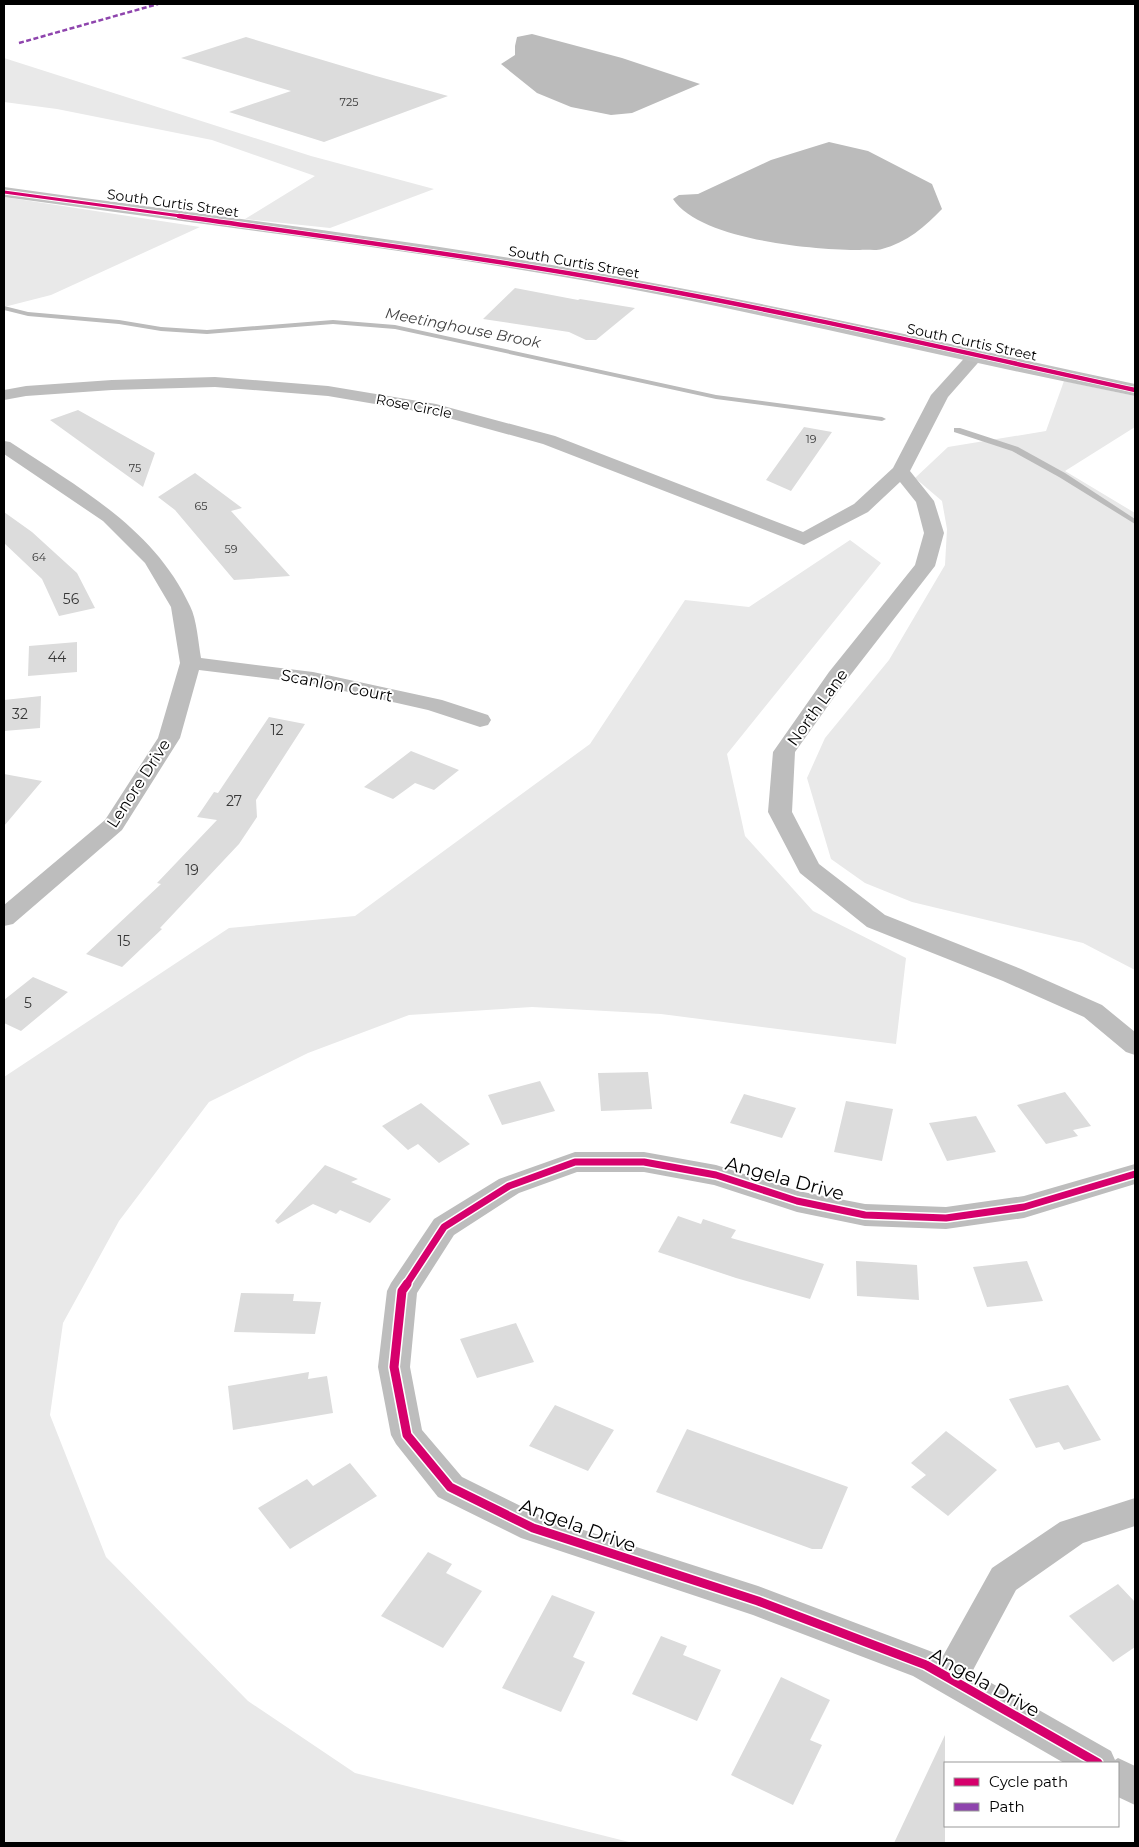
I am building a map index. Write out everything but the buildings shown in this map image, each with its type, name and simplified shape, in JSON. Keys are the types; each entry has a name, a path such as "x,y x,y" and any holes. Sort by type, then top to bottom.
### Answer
{"street":[{"name":"South Curtis Street","path":"4,192 430,251 586,276 732,303 1135,390"},
{"path":"901,471 940,395 976,356"},
{"name":"Rose Circle","path":"4,395 26,391 112,385 215,382 328,391 436,409 549,440 804,539 861,508 901,471"},
{"name":"Lenore Drive","path":"4,446 110,517 153,560 181,608 191,663 169,738 114,825 4,918"},
{"name":"North Lane","path":"901,471 925,501 934,533 925,566 837,677 784,752 780,812 809,868 876,921 1012,975 1093,1011 1135,1046"},
{"name":"Scanlon Court","path":"191,663 313,678 434,706 480,720"},
{"name":"Angela Drive","path":"1096,1762 926,1665 758,1601 533,1528 450,1486 407,1435 394,1367 402,1291 444,1227 509,1186 575,1162 644,1162 716,1175 796,1201 865,1215 946,1218 1024,1207 1135,1174"},
{"path":"950,1678 1004,1579 1072,1532 1135,1512"},
{"path":"1119,1777 1135,1788"}],"shaded area":[{"path":"532,34 622,58 700,84 632,113 611,115 571,107 537,93 501,64 515,55 517,37"},
{"path":"4,58 311,156 434,189 330,228 245,219 315,176 212,140 57,109 4,102"},
{"path":"829,142 868,151 932,184 942,209 929,222 899,243 877,250 840,249 787,245 732,233 707,224 687,213 673,199 679,195 698,194 771,160"},
{"path":"4,197 200,227 51,295 4,307"},
{"path":"1064,381 1135,396 1135,427 1065,471 1135,513 1135,970 1083,943 912,902 865,883 831,859 807,778 825,738 889,660 945,565 947,529 942,501 915,478 948,447 1046,431"},
{"path":"850,540 881,563 727,754 745,836 813,911 906,958 896,1044 661,1014 532,1007 409,1015 308,1053 209,1102 119,1221 63,1323 50,1415 106,1557 248,1701 355,1773 633,1843 4,1843 4,1077 229,928 355,916 590,744 685,600 749,607"}],"waterway":[{"name":"Meetinghouse Brook","path":"4,308 28,314 119,322 161,329 207,332 333,322 395,327 716,397 882,419"},
{"name":"Meetinghouse Brook","path":"957,430 1015,449 1062,475 1135,522"}],"marked path":[{"path":"19,43 158,4"}],"cycle path":[{"path":"4,192 430,251 586,276 732,303 1135,390"},
{"path":"1096,1762 926,1665 758,1601 533,1528 450,1487 407,1435 394,1367 402,1291 444,1227 509,1186 575,1162 644,1162 716,1175 797,1201 865,1215 946,1218 1024,1207 1135,1174"}]}
